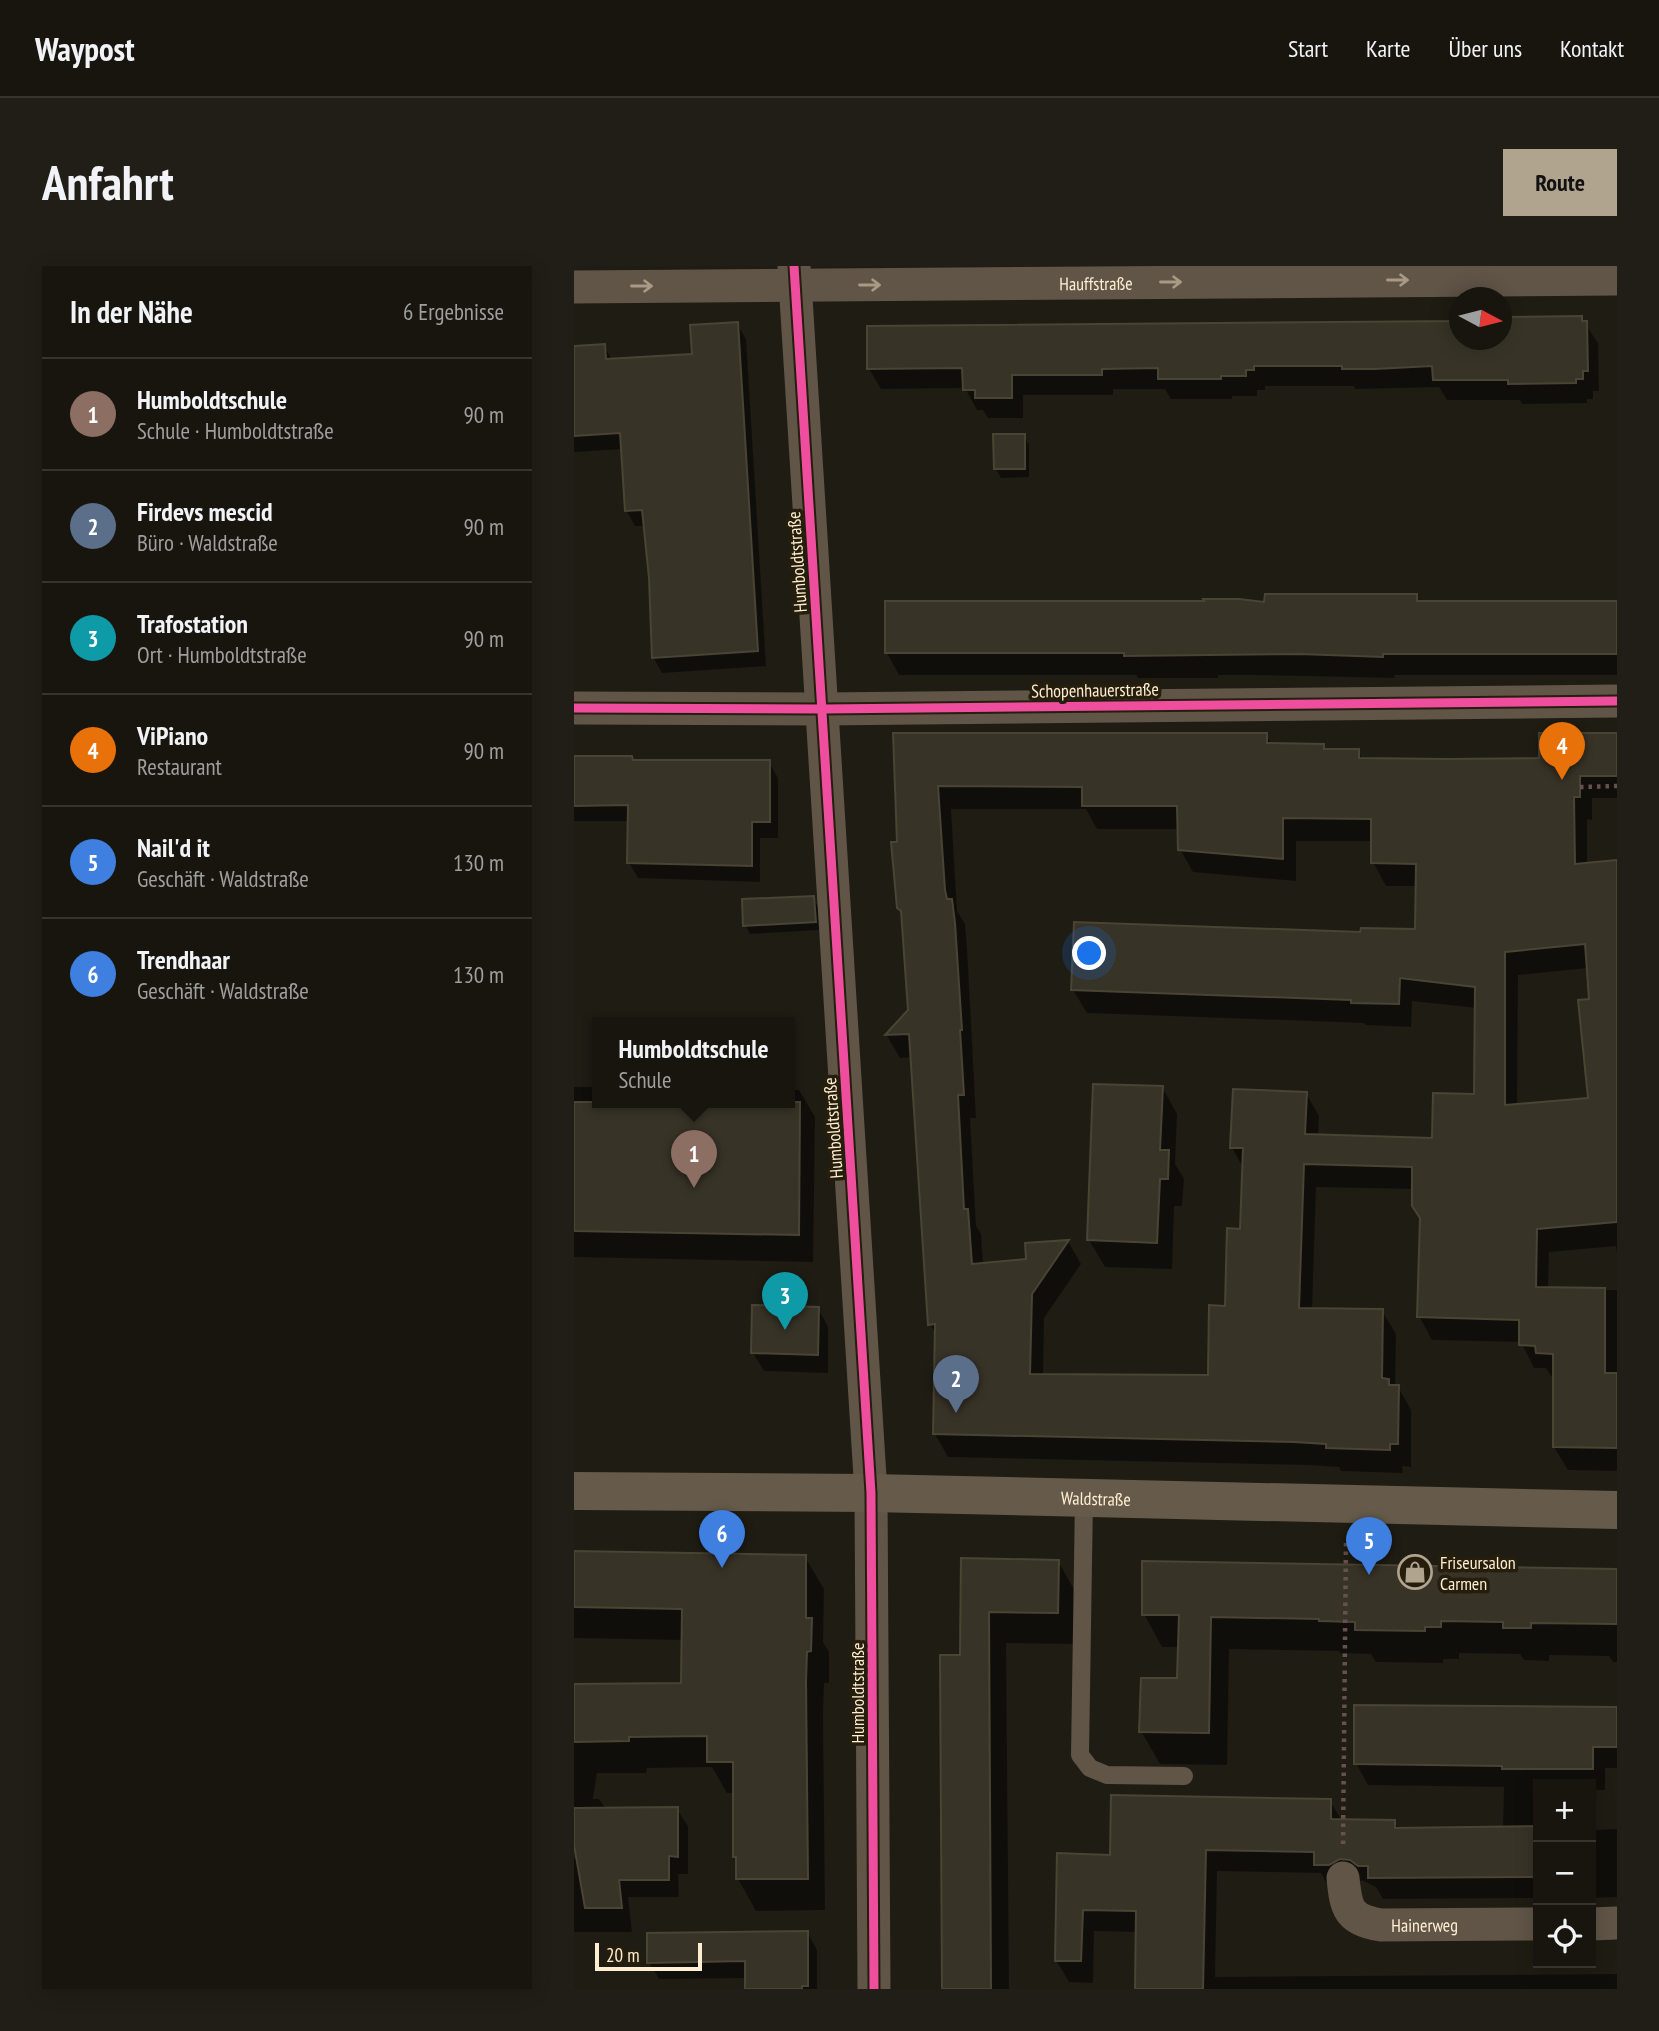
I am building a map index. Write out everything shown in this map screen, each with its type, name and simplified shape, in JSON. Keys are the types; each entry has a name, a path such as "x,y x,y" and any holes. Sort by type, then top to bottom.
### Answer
{"main road":[{"name":"Waldstraße","path":"574,1491 871,1493 1617,1510"}],"street":[{"name":"Hauffstraße","path":"574,287 795,276 1617,279"},
{"name":"Humboldtstraße","path":"795,276 871,1493 874,1989"},
{"name":"Schopenhauerstraße","path":"574,708 823,709 1617,701"},
{"name":"Hainerweg","path":"1343,1878 1348,1907 1354,1917 1368,1923 1533,1924"},
{"path":"1596,1924 1617,1923"}],"lane":[{"path":"1084,1499 1080,1755 1090,1768 1107,1775 1184,1776"}],"path":[{"path":"1580,787 1617,786"},
{"path":"1343,1878 1347,1505"}],"building":[{"path":"1582,316 1582,321 1587,321 1588,371 1583,371 1583,379 1576,379 1576,383 1508,384 1508,380 1433,380 1432,366 1342,369 1342,366 1254,366 1254,370 1246,370 1246,376 1221,376 1221,379 1158,379 1158,368 1102,369 1102,375 1012,375 1012,398 975,398 975,390 963,390 962,368 867,369 867,326 1449,321 1449,350 1512,350 1512,317"},
{"path":"738,322 758,651 652,658 649,578 642,510 625,511 620,433 574,436 574,346 605,344 606,359 692,354 690,325"},
{"path":"993,434 1025,434 1025,469 994,469"},
{"path":"1265,594 1417,594 1417,601 1617,601 1617,654 1383,654 1383,657 1299,654 1124,656 1124,653 885,653 885,601 1239,599 1264,602"},
{"path":"893,733 1267,733 1267,743 1324,744 1324,749 1359,749 1359,758 1447,759 1539,758 1539,733 1617,733 1617,776 1580,776 1580,797 1574,797 1575,864 1617,860 1617,1222 1537,1229 1536,1287 1605,1288 1605,1373 1617,1373 1617,1448 1553,1447 1553,1354 1536,1353 1535,1346 1519,1345 1519,1320 1417,1317 1420,1218 1412,1206 1412,1167 1304,1164 1299,1308 1383,1309 1382,1378 1389,1379 1389,1385 1399,1385 1398,1444 1390,1444 1390,1450 1326,1448 1326,1444 1294,1442 933,1434 935,1324 928,1325 909,1034 885,1035 908,1010 901,911 897,908 891,842 897,842","holes":["938,786 1082,787 1082,806 1177,806 1178,850 1283,859 1283,818 1371,819 1371,863 1416,864 1415,929 1361,928 1360,932 1074,922 1071,990 1399,1004 1400,978 1475,987 1474,1094 1433,1093 1432,1138 1305,1134 1307,1092 1233,1089 1230,1148 1243,1148 1240,1229 1227,1228 1225,1306 1209,1305 1208,1375 1030,1374 1032,1294 1069,1240 1025,1243 1026,1259 972,1264 968,1209 964,1209 958,1095 964,1095 955,923 952,899 947,899 945,890","1585,944 1589,999 1578,1000 1588,1098 1505,1105 1505,952"]},
{"path":"574,756 632,756 633,760 770,760 770,822 752,822 752,866 627,863 628,805 574,806"},
{"path":"814,896 816,922 743,926 742,899"},
{"path":"1093,1084 1163,1086 1160,1150 1169,1150 1168,1179 1160,1179 1157,1243 1087,1240"},
{"path":"574,1102 592,1102 592,1108 795,1108 795,1102 800,1102 799,1235 574,1231"},
{"path":"752,1305 819,1307 818,1355 751,1353"},
{"path":"574,1551 806,1555 806,1618 812,1618 811,1651 807,1652 806,1681 808,1879 736,1879 736,1857 733,1857 733,1762 707,1762 707,1736 629,1737 629,1741 574,1742 574,1684 681,1683 682,1609 574,1607"},
{"path":"961,1558 1059,1560 1058,1613 989,1612 991,1989 942,1989 940,1655 960,1655"},
{"path":"1142,1561 1617,1569 1617,1624 1531,1623 1531,1628 1503,1628 1503,1622 1441,1621 1441,1627 1425,1627 1425,1631 1355,1630 1355,1622 1211,1617 1209,1733 1139,1732 1141,1678 1177,1678 1179,1615 1142,1615"},
{"path":"1354,1705 1617,1707 1617,1747 1593,1747 1593,1769 1354,1764"},
{"path":"1111,1795 1331,1799 1331,1819 1395,1820 1395,1828 1533,1826 1533,1877 1368,1878 1368,1866 1358,1866 1350,1860 1340,1859 1329,1865 1314,1865 1314,1852 1206,1850 1203,1989 1135,1989 1136,1911 1083,1910 1081,1961 1055,1961 1057,1853 1110,1855"},
{"path":"678,1807 678,1857 669,1856 669,1880 619,1880 622,1908 585,1908 574,1845 574,1808"},
{"path":"808,1931 808,1986 802,1986 802,1989 745,1989 745,1961 647,1963 647,1933"}],"cycle path":[{"path":"794,266 871,1493 874,1989"},
{"path":"574,708 823,709 1617,701"}],"place":[{"name":"ViPiano","path":"1562,780"},
{"name":"Humboldtschule","path":"694,1188"},
{"name":"Trafostation","path":"785,1330"},
{"name":"Firdevs mescid","path":"956,1413"},
{"name":"Trendhaar","path":"722,1568"},
{"name":"Friseursalon Carmen","path":"1415,1572"},
{"name":"Nail'd it","path":"1369,1575"}]}
